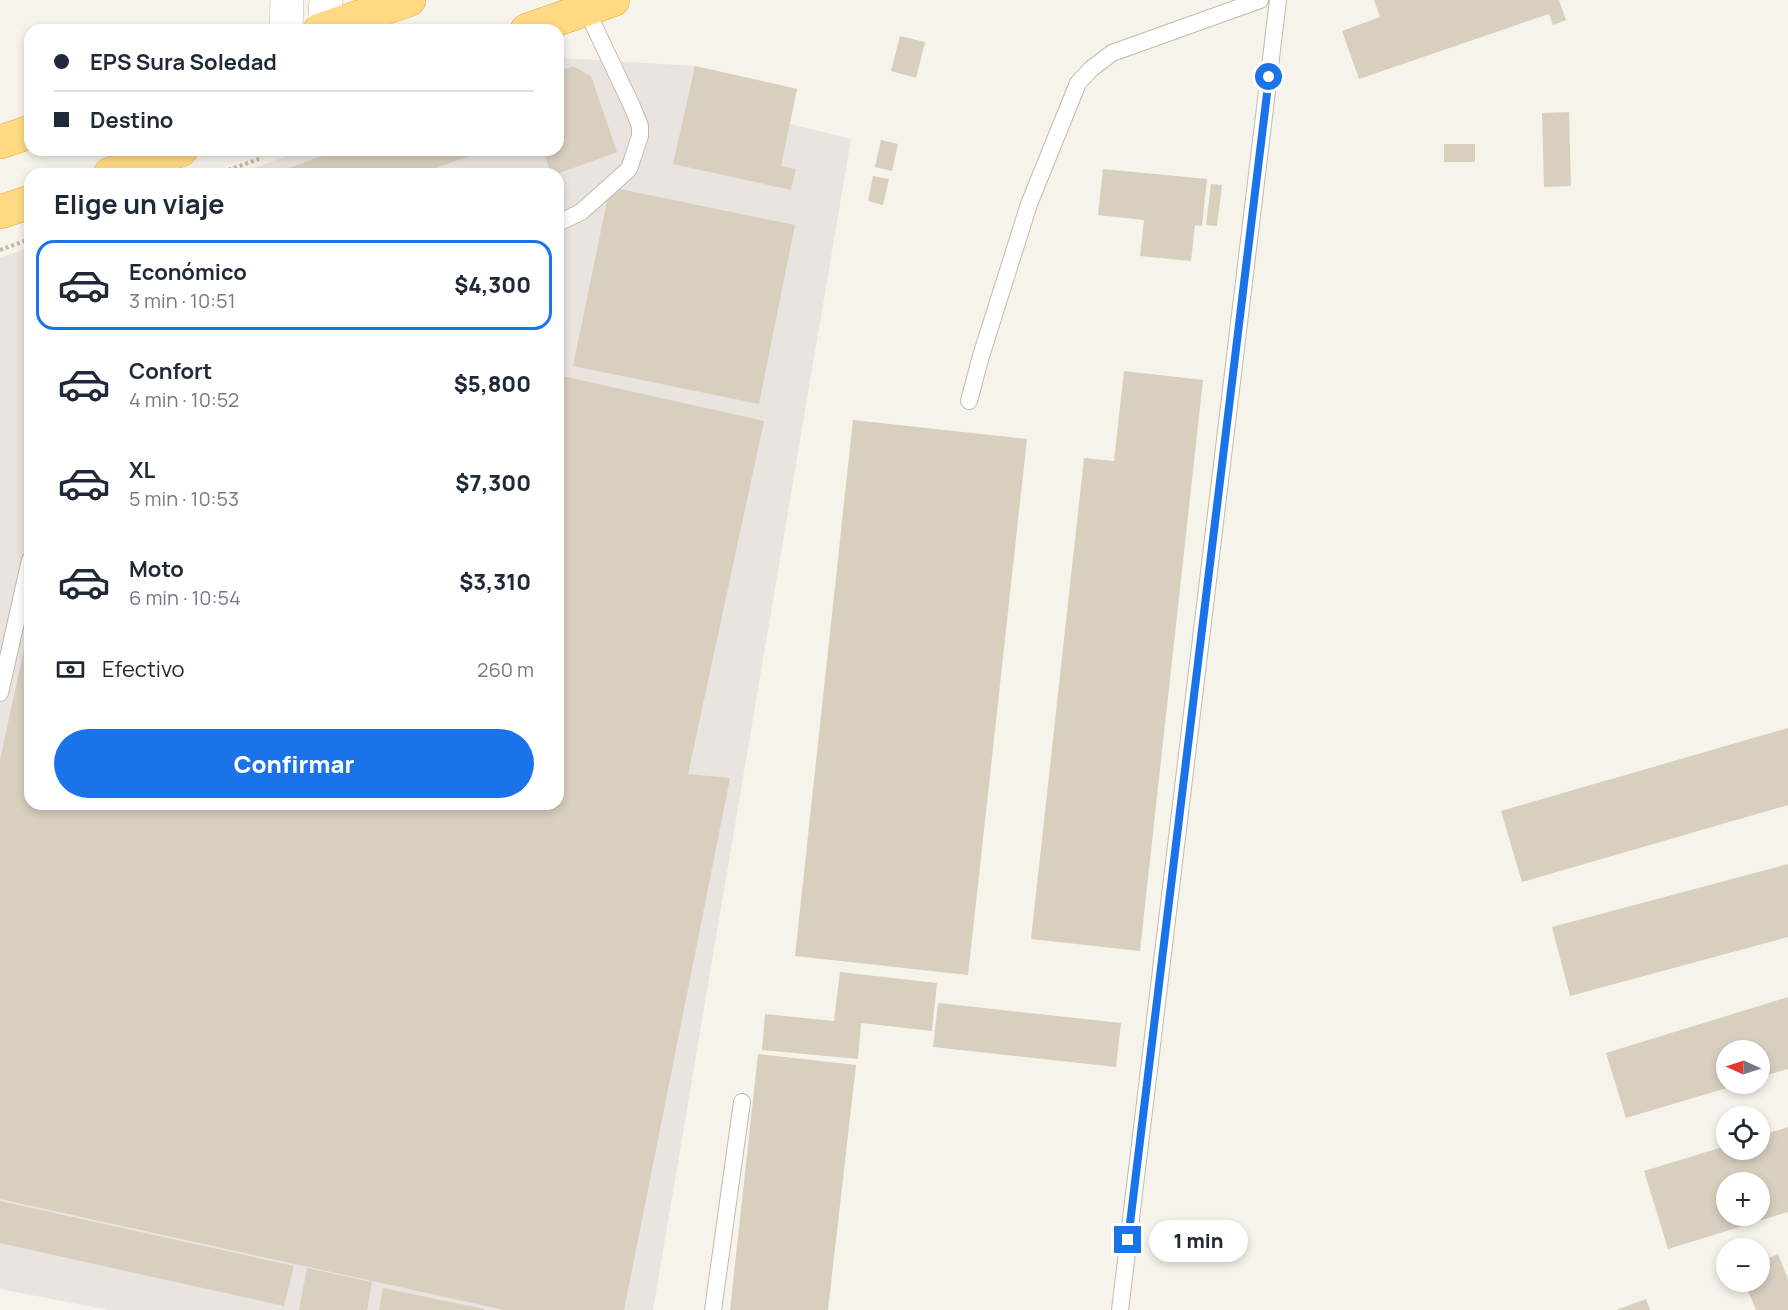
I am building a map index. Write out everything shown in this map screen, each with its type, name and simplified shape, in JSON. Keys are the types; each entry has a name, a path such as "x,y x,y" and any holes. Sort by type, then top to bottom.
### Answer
{"highway":[{"path":"323,22 410,0"},
{"path":"545,24 600,5"},
{"path":"128,168 163,156"},
{"path":"0,212 24,204"}],"street":[{"path":"286,24 287,0"}],"lane":[{"path":"969,401 1029,204 1078,83 1091,69 1112,53 1260,0"},
{"path":"1120,1310 1278,0"},
{"path":"564,220 581,212 629,169 640,136 640,126 600,5"},
{"path":"0,693 24,587"},
{"path":"713,1310 742,1102"}],"path":[{"path":"234,168 259,159"},
{"path":"0,250 24,241"}],"shaded area":[{"path":"564,58 695,66 797,89 790,124 851,139 653,1310 109,1310 0,1289 0,258 24,249 24,810 564,810 564,168 253,168 287,156 564,156"}],"building":[{"path":"1374,0 1559,0 1566,20 1553,25 1549,14 1359,79 1342,31 1380,17"},
{"path":"900,36 925,42 916,78 891,71"},
{"path":"573,66 591,76 617,152 564,171 564,168 549,168 545,156 564,156 564,70"},
{"path":"695,66 797,89 781,166 796,169 791,190 673,164"},
{"path":"1569,112 1571,186 1544,187 1542,113"},
{"path":"881,140 898,144 892,171 875,167"},
{"path":"1444,144 1475,144 1475,162 1444,162"},
{"path":"322,156 469,156 436,168 289,168"},
{"path":"1103,169 1207,179 1202,226 1195,225 1191,261 1140,256 1144,220 1098,215"},
{"path":"873,176 889,179 883,205 868,201"},
{"path":"1211,184 1222,185 1217,226 1206,225"},
{"path":"610,187 795,225 759,404 573,366"},
{"path":"1124,371 1203,380 1140,951 1031,939 1084,458 1114,461"},
{"path":"564,376 764,421 688,774 730,778 624,1310 504,1310 0,1199 0,760 24,649 24,810 564,810"},
{"path":"853,420 1027,439 968,975 795,956"},
{"path":"1788,728 1788,805 1522,882 1501,811"},
{"path":"1788,864 1788,937 1570,996 1552,927"},
{"path":"840,972 937,983 932,1031 861,1023 858,1059 762,1050 765,1014 834,1021"},
{"path":"1788,997 1788,1069 1770,1074 1770,1040 1716,1040 1716,1091 1626,1118 1606,1053"},
{"path":"938,1003 1121,1023 1116,1067 933,1047"},
{"path":"758,1054 856,1065 828,1310 730,1310"},
{"path":"1788,1127 1788,1212 1770,1218 1770,1172 1716,1172 1716,1226 1743,1226 1668,1249 1644,1171 1716,1149 1716,1160 1770,1160 1770,1133"},
{"path":"0,1201 294,1266 284,1306 0,1243"},
{"path":"1778,1254 1788,1279 1788,1310 1756,1310 1749,1292 1770,1292 1770,1258"},
{"path":"307,1268 372,1282 367,1310 299,1310"},
{"path":"383,1288 484,1309 484,1310 379,1310"},
{"path":"1646,1299 1650,1310 1616,1310"}],"route":[{"path":"1128,1240 1269,77"}]}
